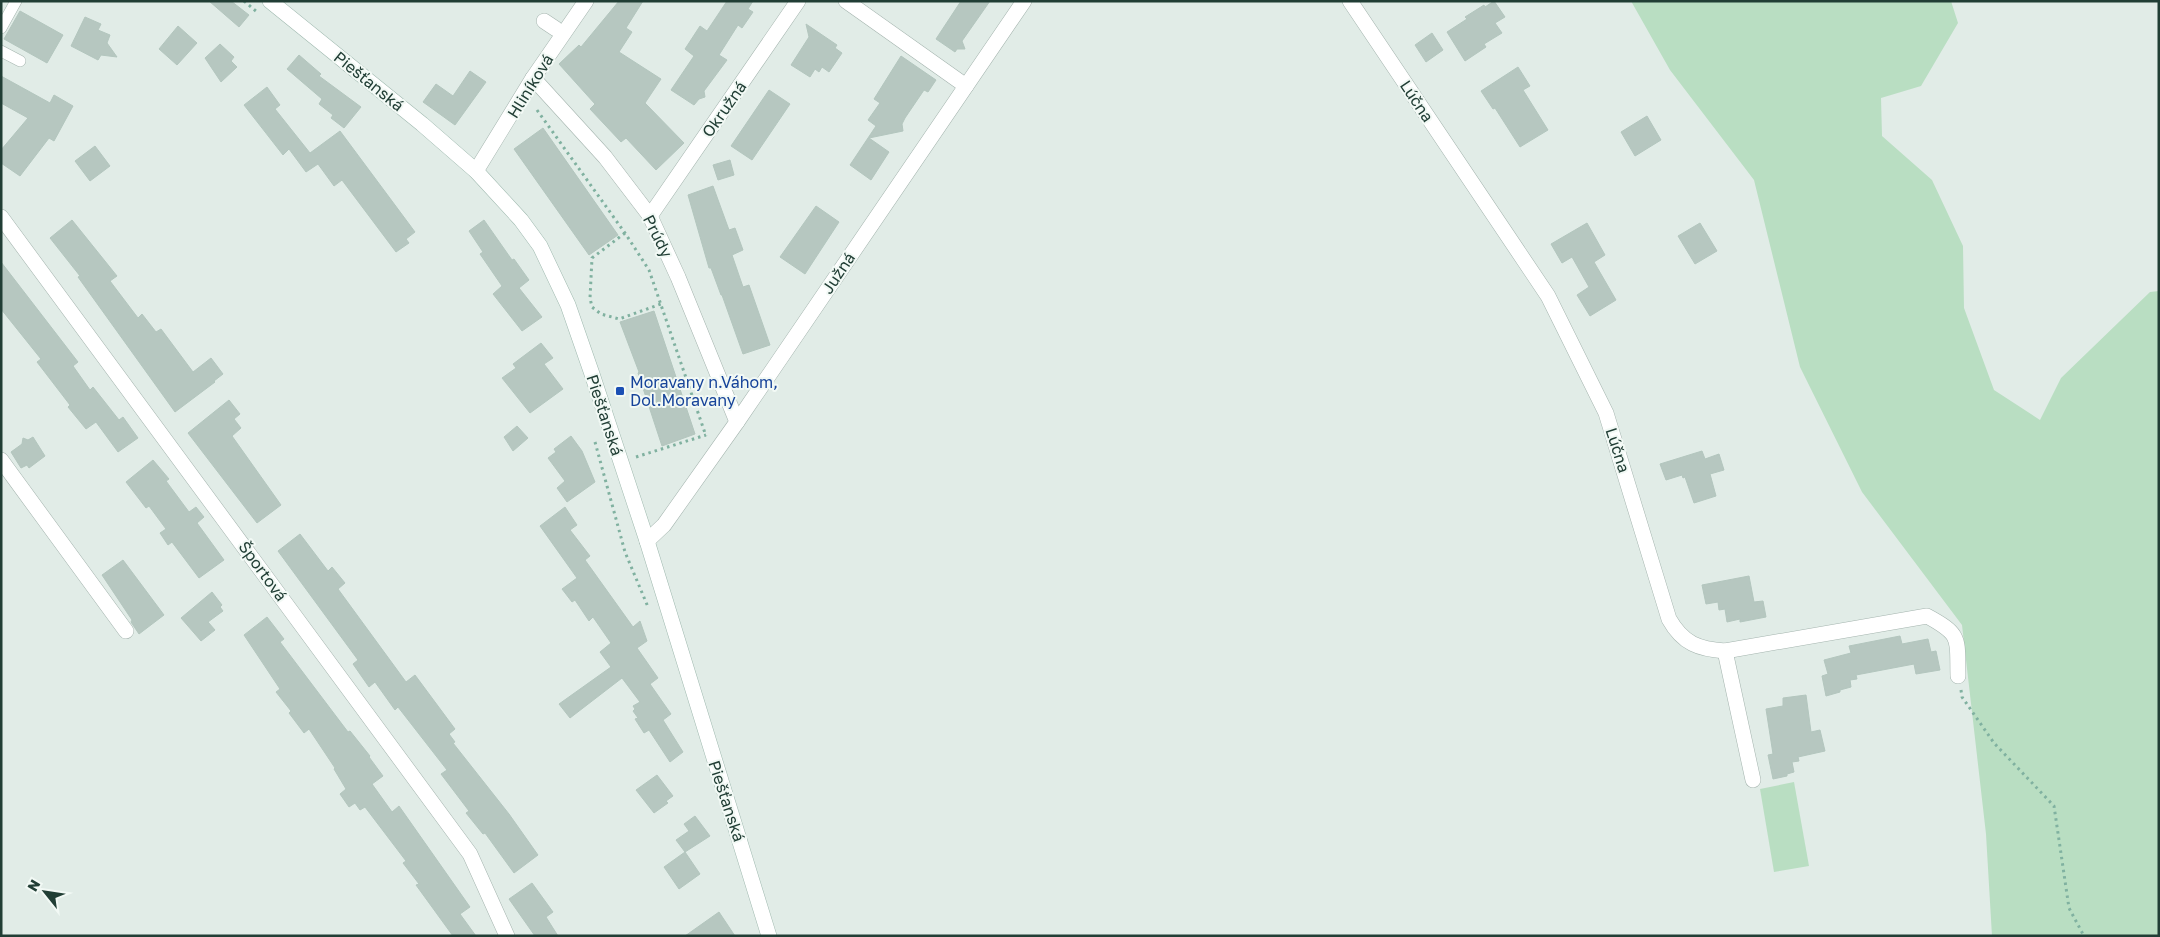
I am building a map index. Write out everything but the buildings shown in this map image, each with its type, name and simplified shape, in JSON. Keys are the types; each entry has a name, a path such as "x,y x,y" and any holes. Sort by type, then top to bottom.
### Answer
{"street":[{"name":"Piešťanská","path":"270,1 422,124 476,172 521,220 540,246 565,298 647,541 769,936"},
{"name":"Hliníková","path":"476,172 534,78 554,28 586,1"},
{"name":"Okružná","path":"650,216 798,1"},
{"path":"846,1 966,86"},
{"name":"Južná","path":"647,541 664,525 737,422 1024,1"},
{"name":"Lúčna","path":"1350,1 1548,296 1606,413 1669,620 1675,630 1702,649 1725,651 1927,616 1946,626 1956,637 1958,676"},
{"name":"Prúdy","path":"534,78 605,157 650,216 678,277 737,422"},
{"name":"Športová","path":"1,217 470,854 507,936"},
{"path":"1,460 126,631"},
{"path":"1725,651 1753,780"}],"lane":[{"path":"1,28 16,1"},
{"path":"1,51 20,62"}],"path":[{"path":"244,1 259,14"},
{"path":"537,109 649,270 709,444"},
{"path":"625,233 592,258 590,298 592,307 601,314 619,319 662,304"},
{"path":"636,457 706,435"},
{"path":"594,439 625,552 649,608"},
{"path":"1958,676 1962,697 1994,743 2054,806 2070,908 2084,936"}],"green space":[{"path":"1631,1 1951,1 1958,23 1921,86 1881,98 1882,136 1932,180 1963,246 1964,308 1994,390 2040,420 2061,378 2150,292 2159,291 2159,936 1992,936 1986,834 1962,625 1862,492 1800,367 1754,180 1670,70"},
{"path":"1794,782 1809,866 1774,872 1760,789"}],"place":[{"name":"Moravany n.Váhom, Dol.Moravany","path":"620,391"}]}
